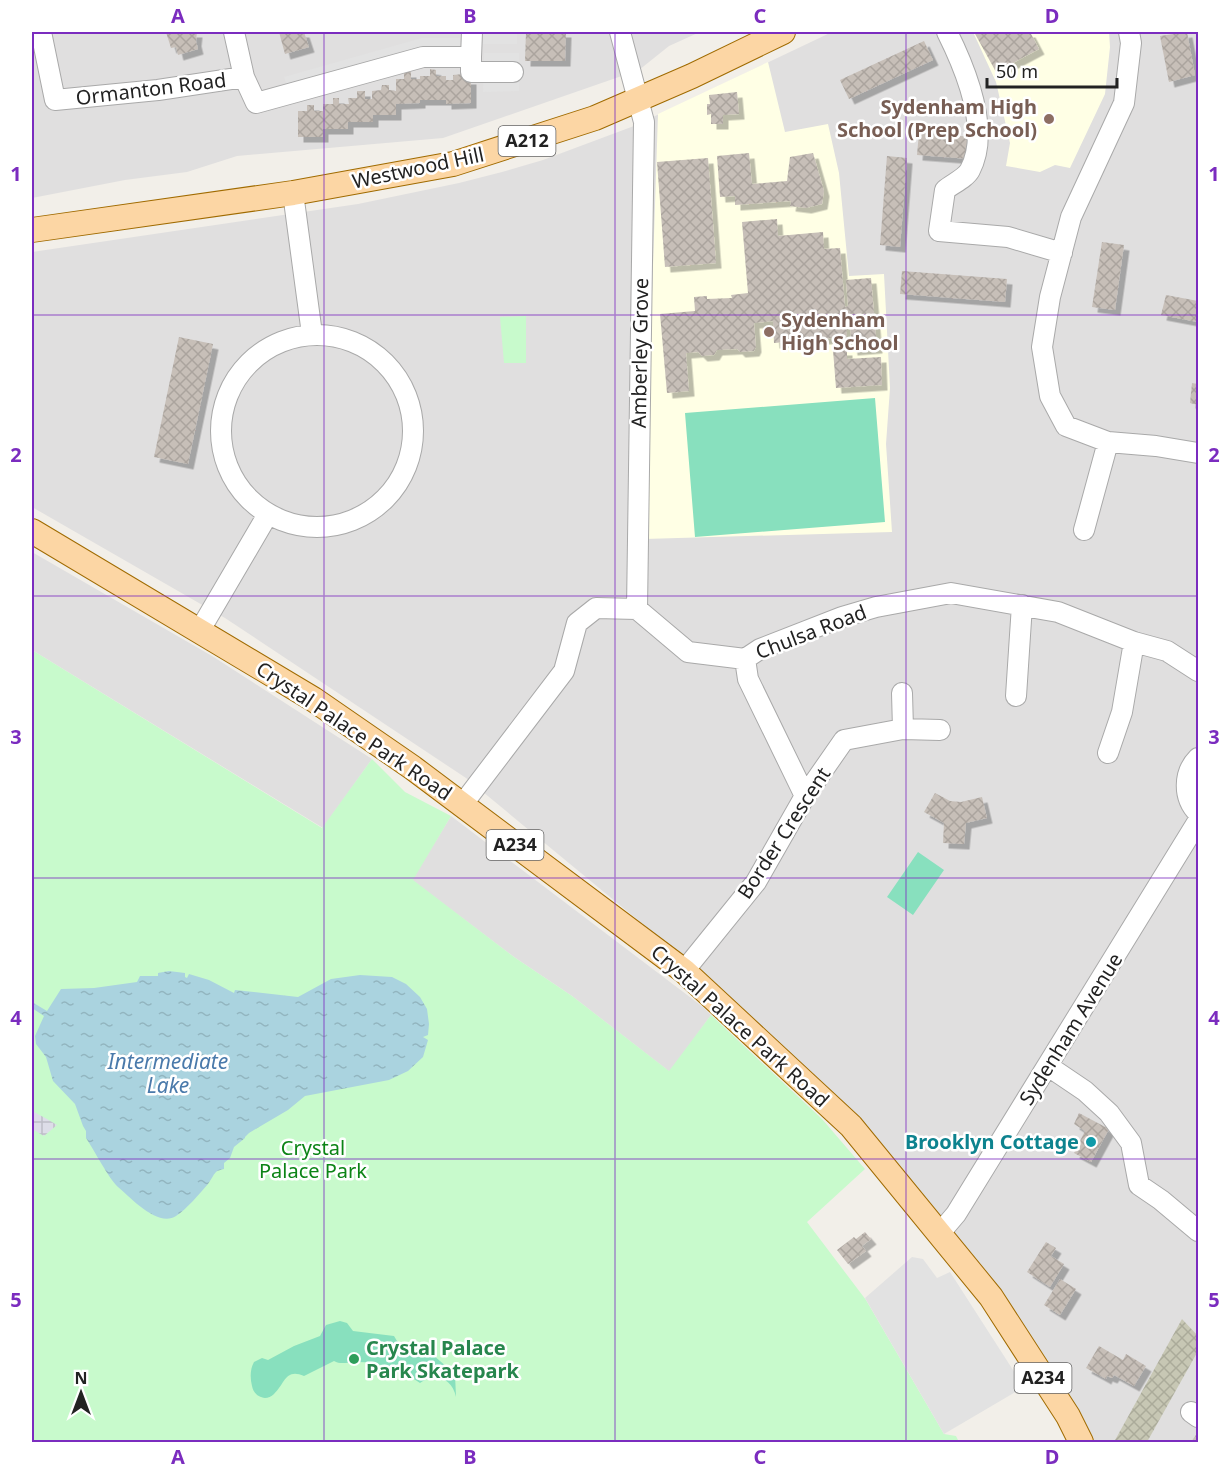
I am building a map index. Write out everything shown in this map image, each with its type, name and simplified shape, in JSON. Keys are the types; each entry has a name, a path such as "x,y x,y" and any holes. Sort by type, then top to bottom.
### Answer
{"main road":[{"name":"Westwood Hill","path":"32,230 293,193 453,164 595,118 692,76 783,32"},
{"name":"Crystal Palace Park Road","path":"32,531 313,699 462,805 684,971 851,1126 991,1298 1068,1416 1081,1443"}],"street":[{"name":"Ormanton Road","path":"41,32 56,100 158,90 244,77"},
{"name":"Ormanton Road","path":"234,32 244,77 256,103 423,57 471,57"},
{"path":"472,32 471,72 513,72"},
{"name":"Amberley Grove","path":"620,32 644,122 637,609"},
{"path":"947,32 960,60 975,104 977,149 969,172 945,189 939,231 1008,237 1062,253"},
{"path":"1129,32 1131,43 1124,103 1071,216 1050,297 1042,348 1050,396 1066,426 1108,442 1156,446 1198,453"},
{"path":"293,193 312,334"},
{"path":"312,334 342,338 373,352 391,369 405,391 412,412 414,433 409,461 390,495 372,511 351,522 312,528 289,524 268,514 242,492 231,475 221,443 222,418 228,396 240,374 259,355 289,339 312,334"},
{"path":"1084,530 1108,442"},
{"path":"200,630 268,514"},
{"name":"Chulsa Road","path":"637,609 688,652 745,658 760,649 842,617 876,607 951,594 1022,604 1058,612 1134,642 1167,651 1198,671"},
{"path":"1016,696 1022,604"},
{"path":"462,805 564,671 577,622 596,608 637,609"},
{"path":"1108,753 1122,712 1134,642"},
{"path":"745,658 748,679 805,796"},
{"path":"902,693 903,729"},
{"name":"Border Crescent","path":"684,971 756,882 805,796 844,740 903,729 940,730"},
{"path":"1198,758 1190,770 1187,789 1189,800 1198,813"},
{"name":"Sydenham Avenue","path":"939,1234 956,1214 1198,821"},
{"path":"1048,1066 1085,1091 1108,1113 1131,1143 1139,1185 1198,1231"}],"shaded area":[{"path":"32,32 700,32 669,46 639,70 443,138 237,156 187,172 125,180 32,198"},
{"path":"483,32 517,32 517,44 483,44"},
{"path":"832,32 1198,32 1198,1442 1085,1442 995,1294 685,959 466,778 225,618 32,507 32,252 358,204 502,172 543,160 634,126"},
{"name":"Sydenham High School (Prep School)","path":"973,32 1109,32 1110,47 1105,94 1070,168 1055,165 1040,172 1006,166 1010,143 996,82"},
{"path":"422,38 460,38 460,52 289,92 284,77"},
{"path":"484,53 519,53 519,91 483,92"},
{"name":"Sydenham High School","path":"768,62 785,132 828,124 839,173 849,276 884,274 890,388 886,444 892,532 644,539 658,114"},
{"path":"32,552 212,656 372,759 323,828 32,650"},
{"path":"451,816 711,1015 670,1072 572,996 514,957 412,880"},
{"path":"32,1111 57,1125 44,1136 32,1129"},
{"path":"912,1257 923,1259 937,1278 950,1272 1024,1387 944,1434 865,1298"},
{"path":"1182,1319 1198,1336 1198,1351 1147,1442 1114,1442"}],"green space":[{"path":"526,316 526,363 504,363 500,317"},
{"path":"875,398 885,522 695,537 685,413"},
{"name":"Crystal Palace Park","path":"32,650 322,828 372,759 405,792 451,816 413,880 514,957 572,996 669,1071 711,1015 822,1119 865,1169 807,1222 866,1300 944,1434 956,1436 959,1442 32,1442"},
{"path":"918,852 944,870 913,915 887,897"},
{"name":"Crystal Palace Park Skatepark","path":"340,1321 347,1323 353,1331 394,1336 402,1345 413,1343 425,1348 455,1374 456,1397 451,1385 442,1379 431,1378 420,1383 406,1374 382,1365 334,1361 304,1376 293,1374 289,1376 278,1390 267,1398 255,1393 251,1377 254,1362 262,1358 268,1360 294,1346 320,1336 326,1325"}],"water":[{"name":"Intermediate Lake","path":"169,971 185,973 187,978 189,974 209,980 234,993 235,990 298,997 331,979 360,975 392,977 406,984 420,997 427,1009 428,1035 423,1037 428,1040 423,1057 408,1071 389,1080 305,1096 288,1110 249,1133 234,1147 230,1158 224,1163 224,1169 216,1172 208,1184 180,1213 169,1219 161,1218 145,1210 114,1183 86,1138 86,1131 75,1104 53,1081 46,1057 36,1044 35,1036 44,1016 32,1008 32,1002 47,1011 61,989 94,988 137,982 140,976 158,976 158,973"}],"building":[{"path":"166,32 197,32 198,49 178,55 176,47 171,48"},
{"path":"279,32 304,32 309,47 285,54"},
{"path":"526,32 566,32 565,61 525,61"},
{"path":"974,32 1030,32 1039,49 996,72"},
{"path":"1187,32 1195,75 1169,82 1160,36"},
{"path":"924,41 933,60 849,99 840,80"},
{"path":"430,69 436,70 436,76 446,76 446,80 453,80 453,75 463,74 463,79 471,79 471,103 446,104 446,100 420,100 420,103 396,104 396,115 373,115 373,122 348,122 348,129 323,129 323,137 298,137 298,111 307,111 307,105 314,105 314,111 323,111 323,104 333,104 333,98 339,98 339,104 349,104 348,98 357,98 357,91 365,91 365,99 372,99 372,91 381,90 382,85 389,85 389,90 396,91 396,79 404,79 404,72 411,72 411,79 420,79 420,76 430,76"},
{"path":"737,92 739,114 723,115 723,124 711,124 711,114 707,115 707,104 710,104 709,95"},
{"path":"919,132 971,137 970,159 917,155"},
{"path":"749,153 752,184 787,181 790,157 813,153 824,191 822,204 806,208 790,206 791,201 735,205 735,196 720,197 717,156"},
{"path":"887,156 907,158 900,247 880,245"},
{"path":"708,158 716,263 665,267 657,162"},
{"path":"777,219 778,236 823,232 824,249 840,248 845,307 848,306 846,280 871,278 877,348 852,350 849,315 846,316 847,337 774,343 773,321 754,323 756,347 754,351 717,350 714,355 702,356 698,352 686,353 689,391 667,393 660,314 695,311 694,297 732,298 731,295 748,293 742,222"},
{"path":"1102,242 1124,245 1115,310 1092,307"},
{"path":"902,271 1007,279 1005,302 900,294"},
{"path":"1166,295 1198,301 1198,322 1161,315"},
{"path":"179,337 213,344 188,464 154,457"},
{"path":"833,350 847,350 847,359 881,357 882,385 836,388"},
{"path":"1192,383 1198,384 1198,405 1190,403"},
{"path":"935,793 950,801 961,802 982,797 987,818 966,823 964,844 943,843 944,823 924,812"},
{"name":"Brooklyn Cottage","path":"1079,1113 1109,1129 1091,1162 1074,1153 1085,1131 1074,1124"},
{"path":"865,1232 871,1239 862,1246 866,1251 848,1264 837,1250"},
{"path":"1046,1242 1056,1248 1051,1256 1064,1264 1050,1287 1027,1272"},
{"path":"1060,1279 1076,1289 1060,1315 1044,1305"},
{"path":"1099,1346 1123,1360 1126,1354 1146,1366 1134,1386 1114,1375 1112,1378 1107,1376 1106,1379 1086,1368"},
{"path":"1198,1432 1198,1442 1191,1442"}],"place":[{"name":"Sydenham High School (Prep School)","path":"1049,119"},
{"name":"Sydenham High School","path":"769,332"},
{"name":"Brooklyn Cottage","path":"1091,1142"},
{"name":"Crystal Palace Park Skatepark","path":"354,1359"}]}
